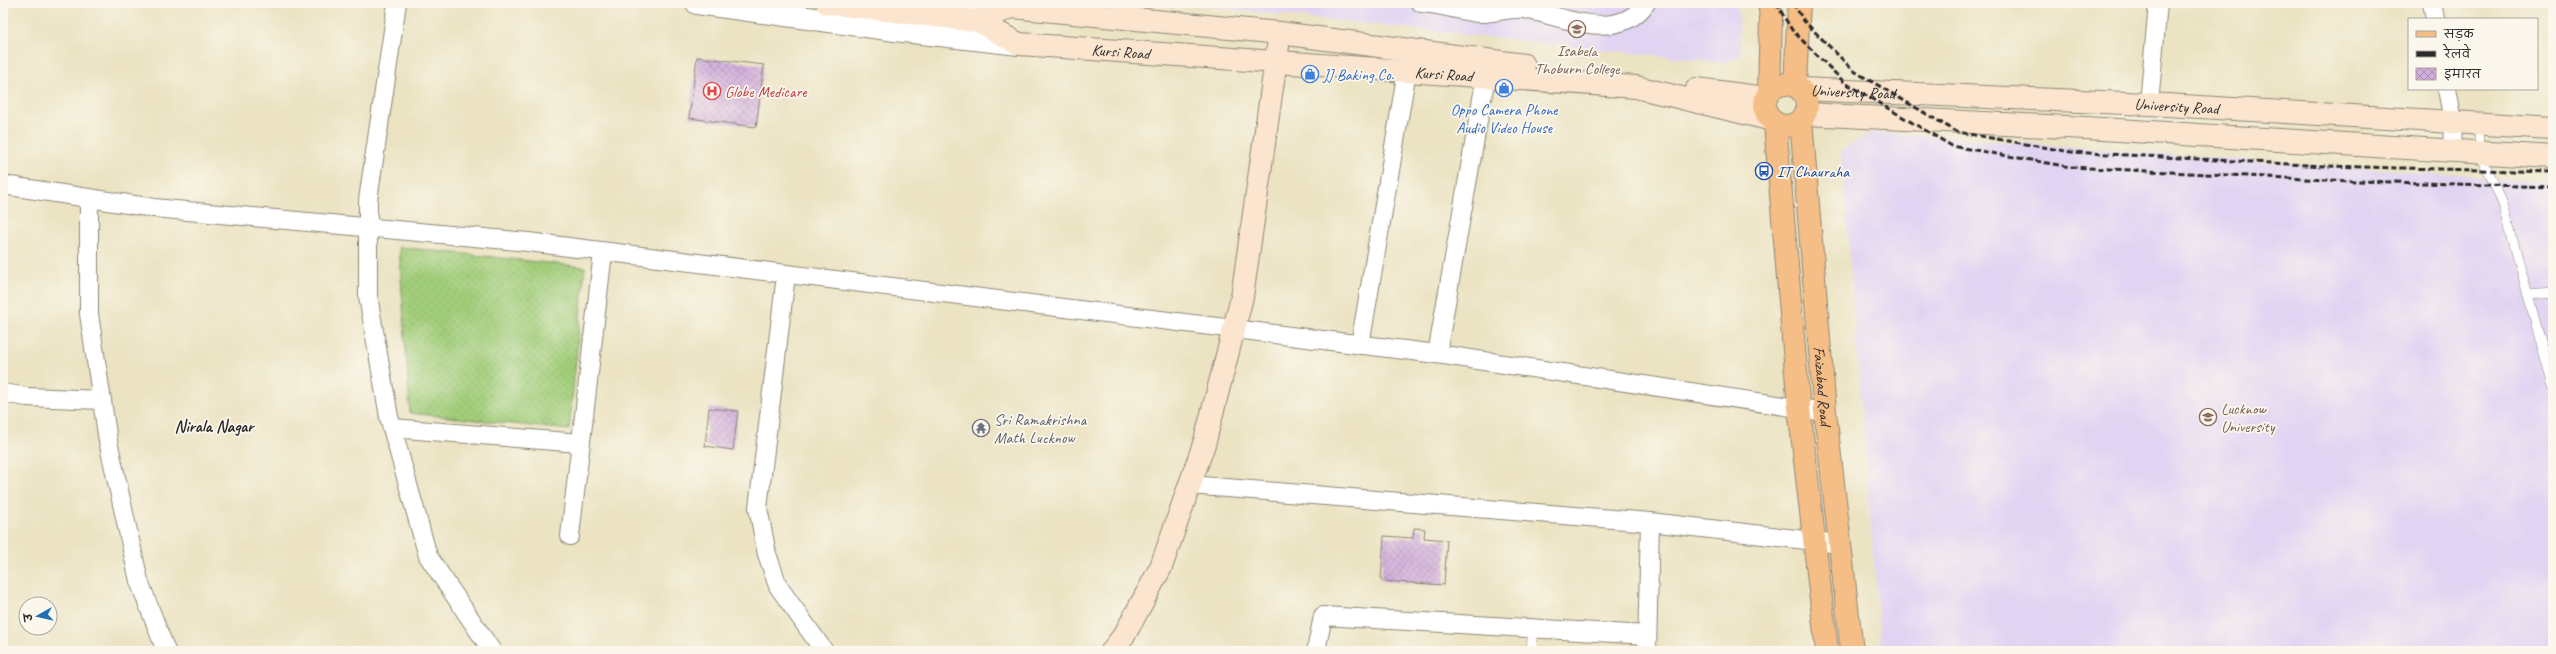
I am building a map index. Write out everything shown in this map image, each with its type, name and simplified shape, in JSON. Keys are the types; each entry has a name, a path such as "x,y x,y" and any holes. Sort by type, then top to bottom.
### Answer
{"main road":[{"name":"Kursi Road","path":"827,3 935,16 1012,7 1280,33 1770,108"},
{"name":"Faizabad Road","path":"1769,3 1771,17 1770,108 1799,408 1827,651"},
{"path":"1798,87 1781,83 1770,108 1789,126 1803,117 1807,101 1798,87 1799,3"},
{"name":"Kursi Road","path":"973,12 1019,44 1636,87 1770,108"},
{"path":"1112,651 1125,634 1161,567 1205,441 1242,297 1280,33"},
{"name":"University Road","path":"1798,87 2149,104 2273,113 2479,122 2553,128"},
{"name":"Faizabad Road","path":"1803,117 1825,412 1852,651"},
{"name":"University Road","path":"1803,117 2086,128 2553,157"}],"street":[{"path":"396,3 368,200 368,296 392,428 428,556 492,651"},
{"path":"696,3 895,30 1019,44"},
{"path":"1421,3 1479,13 1522,9 1573,22 1614,25 1640,11 1646,3"},
{"path":"2149,104 2158,3"},
{"path":"2432,3 2435,18"},
{"path":"1360,345 1407,71"},
{"path":"1437,354 1486,76"},
{"path":"2447,90 2453,121 2452,151"},
{"path":"3,185 154,208 368,226 602,252 1233,331 1437,354 1825,412"},
{"path":"89,198 89,314 108,441 140,581 166,651"},
{"path":"570,536 602,252"},
{"path":"786,275 758,508 767,554 778,586 824,651"},
{"path":"3,393 27,398 102,400"},
{"path":"392,428 580,443"},
{"path":"1189,485 1650,522 1840,544"},
{"path":"1316,651 1323,616 1533,628 1647,643 1650,522"}],"lane":[{"path":"2479,122 2480,153 2503,204 2553,386"},
{"path":"2528,295 2553,293"},
{"path":"1531,651 1533,628"}],"shaded area":[{"name":"Isabela Thoburn College","path":"1175,3 1737,3 1741,55 1725,63"},
{"name":"Lucknow University","path":"1871,132 2553,183 2553,651 1881,651 1841,151"}],"green space":[{"path":"399,247 585,267 569,430 410,413"}],"building":[{"path":"697,57 764,65 756,127 689,118"},
{"path":"709,408 738,411 733,450 705,446"},
{"path":"1414,528 1425,529 1424,538 1447,540 1444,585 1381,581 1384,536 1413,538"}],"railway":[{"path":"1776,3 1792,30 1845,83 1952,146 2070,167 2326,180 2553,187"},
{"path":"1793,3 1804,21 1854,71 1957,132 2071,152 2326,166 2553,172"}],"place":[{"name":"Isabela Thoburn College","path":"1577,29"},
{"name":"JJ Baking Co.","path":"1310,74"},
{"name":"Oppo Camera Phone Audio Video House","path":"1504,88"},
{"name":"Globe Medicare","path":"712,91"},
{"name":"IT Chauraha","path":"1764,171"},
{"name":"Lucknow University","path":"2208,417"},
{"name":"Sri Ramakrishna Math Lucknow","path":"981,428"}],"district":[{"name":"Nirala Nagar","path":"214,426"}]}
